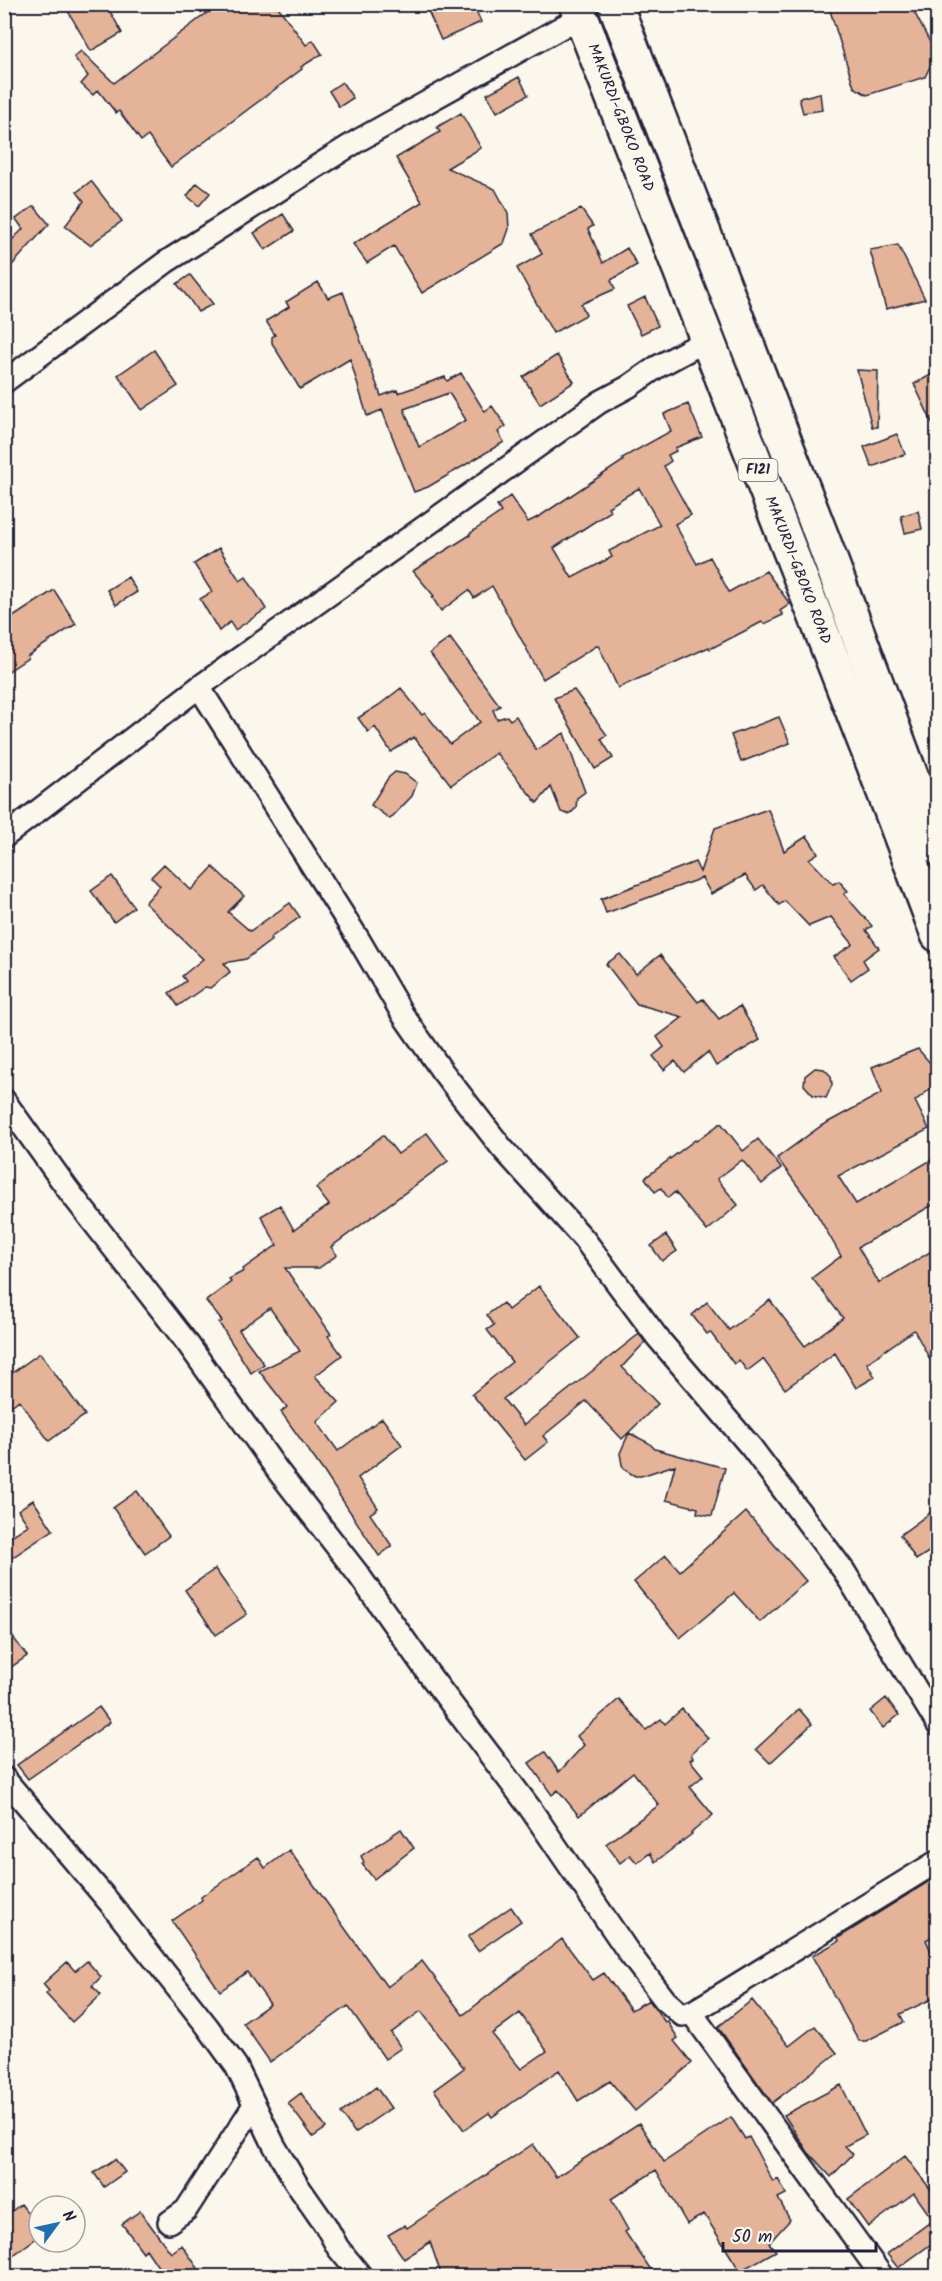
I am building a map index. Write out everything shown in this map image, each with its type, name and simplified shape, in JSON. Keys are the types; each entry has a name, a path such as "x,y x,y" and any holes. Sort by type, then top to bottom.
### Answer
{"main road":[{"name":"F121","path":"615,4 823,540 938,848"},
{"name":"MAKURDI-GBOKO ROAD","path":"578,11 873,763 938,936"}],"street":[{"path":"4,382 166,262 359,140 578,11"},
{"path":"4,837 199,687 600,402 707,340"},
{"path":"199,687 359,940 403,1015 442,1071 502,1148 584,1239 657,1337 751,1447 844,1571 938,1725"},
{"path":"4,1100 69,1191 188,1344 278,1471 358,1574 428,1673 530,1808 636,1962 665,2000 682,2015 691,2012 938,1861"},
{"path":"4,1778 109,1902 236,2066 274,2145 298,2186 326,2226 338,2248 361,2277"},
{"path":"691,2012 882,2277"},
{"path":"169,2222 186,2210 254,2104"}],"building":[{"path":"64,4 106,4 122,33 91,51"},
{"path":"219,4 276,4 306,45 313,40 322,54 301,67 302,69 171,167 148,136 141,141 119,111 116,113 98,90 93,95 81,84 88,76 74,57 81,51 114,83"},
{"path":"425,4 473,4 481,22 441,40"},
{"path":"828,4 910,4 936,54 925,77 867,95 854,87"},
{"path":"519,77 528,95 497,112 487,94"},
{"path":"342,82 353,98 339,107 329,91"},
{"path":"820,93 822,110 803,113 799,98"},
{"path":"461,113 481,148 447,168 495,189 508,213 509,229 504,243 422,293 394,246 367,263 353,244 422,202 396,158 440,132 437,127"},
{"path":"91,181 122,221 90,245 65,226 84,201 77,192"},
{"path":"197,183 210,193 199,206 187,196"},
{"path":"34,206 49,224 4,274 4,248 23,229 16,219"},
{"path":"581,209 593,226 588,229 603,263 627,248 637,265 611,280 615,289 581,304 586,315 553,333 517,268 542,254 532,234"},
{"path":"283,214 294,231 265,250 254,233"},
{"path":"898,245 925,299 886,309 870,250"},
{"path":"190,275 213,304 198,312 177,284"},
{"path":"318,282 328,298 343,292 381,396 397,390 398,393 445,377 447,381 461,373 483,409 485,411 492,406 506,426 498,432 504,442 428,487 414,492 382,410 367,416 350,359 300,389 272,343 272,337 275,335 266,321 289,307 286,302","holes":["449,393 466,420 419,447 404,409"]},
{"path":"645,297 658,326 641,334 627,306"},
{"path":"154,350 178,386 142,410 118,375"},
{"path":"557,355 574,382 540,404 523,377"},
{"path":"857,370 878,371 877,427 872,427"},
{"path":"938,371 938,435 914,384"},
{"path":"688,404 702,437 675,448 676,451 668,455 671,461 664,466 691,515 675,524 697,564 710,557 729,592 766,571 790,604 780,611 783,615 764,624 762,622 710,649 709,647 618,688 598,645 543,679 492,586 474,598 469,590 441,611 432,597 434,596 413,571 470,535 501,512 497,506 510,496 528,522 540,516 623,461 622,458 671,431 664,414","holes":["639,488 660,525 609,551 612,557 572,578 554,548 611,511 608,507"]},
{"path":"897,434 905,454 872,467 864,447"},
{"path":"918,511 922,529 905,533 901,516"},
{"path":"219,548 240,581 246,577 266,609 235,630 230,622 219,631 200,599 212,592 194,564"},
{"path":"128,577 137,592 116,605 107,590"},
{"path":"54,590 76,624 4,674 4,623"},
{"path":"450,638 500,706 493,710 497,719 507,716 510,720 516,716 536,750 564,733 585,792 577,798 576,808 572,812 567,814 561,812 551,787 537,803 496,753 451,785 414,737 391,752 375,727 368,732 358,718 401,688 422,715 425,713 450,744 480,722 430,653"},
{"path":"574,690 607,735 601,739 613,758 595,769 554,698"},
{"path":"779,717 790,743 741,762 731,735"},
{"path":"395,772 405,774 417,783 412,796 390,819 371,805 388,778"},
{"path":"768,809 784,851 807,836 818,853 809,859 833,884 839,881 848,891 844,894 872,926 866,930 879,948 863,960 868,968 851,980 834,957 853,944 831,917 809,926 785,901 779,905 763,885 756,890 745,875 711,894 702,878 606,913 601,899 695,862 700,872 715,828"},
{"path":"164,864 191,890 213,867 244,896 228,912 250,931 290,903 300,917 270,938 272,940 246,959 224,963 230,972 210,988 205,987 178,1006 169,993 186,981 182,976 203,959 145,903 160,886 151,877"},
{"path":"112,876 134,907 114,922 91,891"},
{"path":"620,954 636,974 660,955 698,1002 703,999 719,1019 740,1006 760,1040 716,1066 708,1052 684,1072 675,1061 664,1070 653,1056 664,1047 657,1037 683,1017 637,1004 606,964"},
{"path":"918,1049 938,1072 938,1083 915,1101 929,1129 838,1176 856,1204 938,1156 938,1202 858,1247 879,1283 938,1247 938,1374 914,1330 867,1363 875,1377 856,1388 835,1353 785,1389 763,1359 747,1371 739,1360 734,1364 710,1332 707,1334 692,1315 707,1302 729,1330 770,1300 805,1346 843,1318 812,1278 841,1256 811,1204 777,1158 821,1126 882,1093 872,1067"},
{"path":"815,1068 824,1069 831,1076 832,1085 826,1098 813,1095 804,1085 805,1076"},
{"path":"721,1123 743,1151 758,1139 781,1168 762,1184 742,1160 717,1179 738,1205 707,1231 675,1192 668,1198 661,1188 655,1192 645,1178"},
{"path":"427,1133 448,1161 331,1247 337,1255 319,1268 285,1268 331,1334 328,1336 342,1355 315,1376 339,1402 317,1422 338,1451 382,1418 402,1445 358,1478 378,1508 370,1514 392,1546 379,1556 281,1412 287,1407 259,1371 300,1351 270,1308 239,1330 264,1364 251,1373 219,1323 222,1321 206,1301 231,1282 229,1279 244,1271 243,1269 277,1245 261,1216 280,1205 294,1230 329,1205 316,1188 383,1135 398,1154"},
{"path":"666,1235 677,1251 662,1261 651,1246"},
{"path":"539,1286 580,1338 503,1399 524,1425 639,1334 645,1342 622,1367 658,1404 622,1439 586,1401 543,1436 548,1442 525,1460 472,1394 512,1362 487,1330 494,1325 487,1315 503,1303 508,1310"},
{"path":"40,1353 85,1415 49,1441 19,1400 4,1412 4,1379"},
{"path":"629,1433 649,1443 655,1449 725,1468 712,1516 697,1513 698,1508 666,1500 675,1465 641,1476 635,1476 625,1470 620,1453"},
{"path":"137,1491 169,1536 145,1553 113,1508"},
{"path":"33,1500 53,1530 4,1563 4,1541 28,1525 18,1510"},
{"path":"938,1507 938,1546 916,1560 900,1535"},
{"path":"746,1512 806,1581 760,1622 734,1593 680,1638 634,1582 666,1555 680,1571"},
{"path":"215,1569 247,1614 216,1635 185,1590"},
{"path":"4,1625 27,1656 4,1672"},
{"path":"886,1698 899,1715 883,1728 870,1711"},
{"path":"619,1699 646,1730 661,1719 665,1724 682,1709 708,1738 691,1754 693,1758 690,1760 703,1776 690,1787 713,1815 655,1862 650,1853 637,1863 630,1855 620,1863 606,1844 659,1805 633,1772 579,1816 558,1790 552,1795 529,1763 545,1752 559,1772 584,1745 577,1736"},
{"path":"99,1707 110,1722 28,1779 17,1765"},
{"path":"799,1709 812,1724 770,1763 756,1749"},
{"path":"401,1829 414,1848 374,1879 362,1864 364,1862 361,1856"},
{"path":"289,1850 387,1987 422,1961 463,2015 562,1939 593,1980 604,1973 631,2010 649,2000 665,2022 667,2021 678,2038 674,2041 692,2063 635,2111 610,2081 578,2101 559,2070 492,2117 489,2113 464,2130 434,2090 464,2068 421,2011 391,2033 401,2048 385,2059 348,2006 270,2062 243,2023 270,2004 247,1972 220,1991 172,1921 202,1900 201,1897 258,1857 265,1868","holes":["520,2013 547,2051 521,2069 492,2034"]},
{"path":"931,1880 938,1892 938,1933 926,1940 938,1966 938,1996 900,2014 904,2022 866,2041 859,2041 812,1956 839,1941 838,1938"},
{"path":"511,1907 521,1921 478,1951 468,1937"},
{"path":"87,1961 101,1977 92,1986 101,1995 72,2022 46,1994 49,1991 43,1984 67,1962 75,1971"},
{"path":"752,2000 789,2046 815,2026 837,2053 772,2103 718,2027"},
{"path":"841,2085 866,2135 845,2146 853,2154 831,2177 808,2152 784,2115"},
{"path":"376,2087 391,2108 355,2133 341,2113"},
{"path":"301,2093 326,2128 313,2137 288,2103"},
{"path":"731,2117 745,2139 749,2137 773,2182 778,2179 786,2194 778,2198 790,2220 769,2243 776,2251 740,2271 704,2214 687,2224 656,2170 611,2199 628,2230 625,2232 656,2277 442,2277 430,2242 404,2259 388,2235 405,2225 407,2228 533,2144 556,2177 639,2123 664,2162"},
{"path":"905,2156 938,2199 938,2239 898,2268 887,2254 933,2220 914,2193 868,2227 848,2199"},
{"path":"115,2159 125,2172 104,2187 94,2173"},
{"path":"21,2204 27,2212 27,2245 4,2262 4,2217"},
{"path":"140,2211 171,2253 182,2245 204,2277 165,2277 146,2249 143,2252 122,2224"}]}
